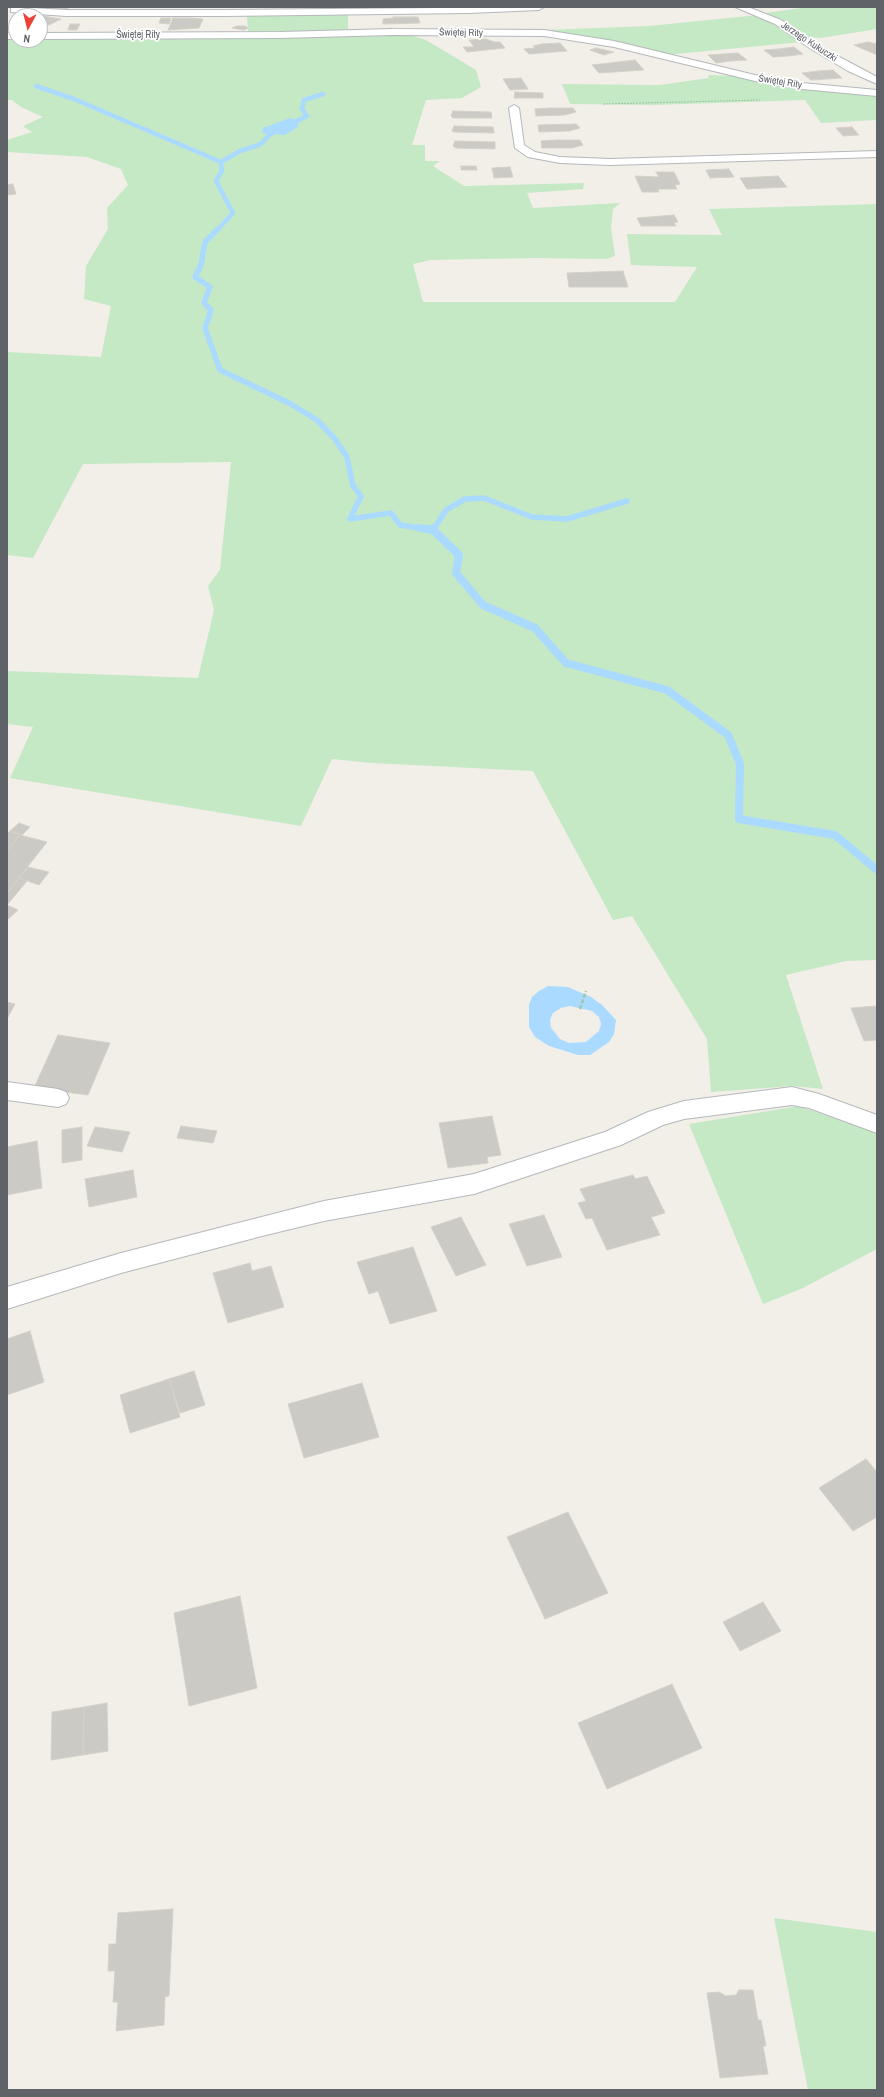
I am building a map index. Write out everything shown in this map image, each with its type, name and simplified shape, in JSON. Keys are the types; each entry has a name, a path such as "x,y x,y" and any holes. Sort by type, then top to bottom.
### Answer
{"street":[{"path":"48,12 224,13 469,10 539,7"},
{"name":"Jerzego Kukuczki","path":"740,7 778,22 814,47 852,69 877,80"},
{"name":"Świętej Rity","path":"48,36 280,35 392,32 544,33 614,44 755,78 802,86 877,93"},
{"path":"514,108 519,146 532,155 560,160 610,162 877,154"},
{"path":"7,1091 58,1098"},
{"path":"7,1298 129,1261 266,1225 324,1211 474,1184 613,1139 656,1118 684,1110 792,1096 811,1100 877,1124"}],"path":[{"path":"603,104 761,100"},
{"path":"580,1009 586,992"}],"green space":[{"path":"809,7 877,7 877,29 820,38 806,37 788,25 765,13"},
{"path":"247,14 348,14 348,31 248,33"},
{"path":"759,15 802,42 664,55 584,36 544,30 649,26"},
{"path":"406,34 426,40 476,70 481,87 462,98 426,100 412,145 425,145 425,161 440,161 433,166 464,186 584,183 583,189 527,193 533,208 620,203 613,209 611,227 615,256 606,259 536,258 430,260 413,264 423,302 675,302 697,267 631,265 627,234 722,235 709,209 877,204 877,960 846,961 786,975 823,1089 793,1086 711,1092 707,1039 632,916 613,920 533,771 372,763 332,759 301,826 10,778 33,727 7,724 7,671 198,678 214,610 208,586 220,570 231,462 83,464 33,558 7,555 7,352 101,357 111,306 84,299 86,266 108,229 107,208 128,185 121,169 87,157 7,152 7,140 32,132 23,126 43,117 21,107 12,100 7,100 7,38 8,48 48,48 48,38 367,36"},
{"path":"708,75 734,76 829,91 877,95 877,120 821,123 805,100 654,105 570,104 562,84 660,85 709,78"},
{"path":"799,1106 877,1133 877,1249 801,1289 763,1304 689,1124"},
{"path":"774,1918 877,1932 877,2090 808,2090"}],"water":[{"path":"290,118 298,120 298,127 285,135 262,133 263,128"},
{"path":"548,986 568,987 591,997 602,1005 616,1020 614,1034 609,1042 590,1055 578,1055 549,1046 535,1037 529,1027 529,1005 532,997","holes":["570,1006 592,1011 599,1017 601,1024 599,1031 586,1042 569,1043 560,1039 551,1028 550,1020 553,1013 561,1008"]}],"building":[{"path":"51,7 69,7 68,9 50,9"},
{"path":"48,17 61,19 49,25"},
{"path":"393,17 418,17 420,23 383,24 383,19 394,18"},
{"path":"161,18 171,18 169,24 159,23"},
{"path":"173,18 203,19 199,28 168,30"},
{"path":"70,24 80,24 77,30 68,30"},
{"path":"237,26 245,26 248,28 244,30 232,28"},
{"path":"486,39 494,42 500,42 505,48 467,52 463,47 474,47 469,40"},
{"path":"868,42 877,44 877,55 854,45"},
{"path":"560,43 567,51 529,54 524,49 535,48 533,46 542,44"},
{"path":"794,47 803,54 788,56 779,49"},
{"path":"596,48 614,52 604,55 590,50"},
{"path":"779,49 788,56 773,57 764,50"},
{"path":"738,53 747,60 731,61 723,54"},
{"path":"723,54 731,61 716,63 708,55"},
{"path":"635,60 644,70 599,73 592,65"},
{"path":"833,70 842,78 827,79 818,71"},
{"path":"818,71 827,79 811,80 802,73"},
{"path":"521,78 528,89 510,90 503,79"},
{"path":"515,92 543,93 543,98 514,98"},
{"path":"573,108 576,112 565,115 536,116 535,109"},
{"path":"453,111 491,112 492,118 453,118 451,116"},
{"path":"576,124 580,128 569,131 539,132 538,125"},
{"path":"454,126 493,127 494,133 454,132 452,131"},
{"path":"852,127 859,135 843,136 836,128"},
{"path":"580,140 583,145 572,148 542,148 541,141"},
{"path":"455,141 495,142 495,149 456,148 453,146"},
{"path":"461,166 476,166 477,170 461,170"},
{"path":"510,167 513,177 494,178 492,168"},
{"path":"729,169 734,177 710,178 706,170"},
{"path":"656,172 674,172 680,184 675,185 677,189 658,189 659,192 642,192 635,176 659,177"},
{"path":"778,176 787,187 747,189 740,178"},
{"path":"13,184 16,194 7,195 7,185"},
{"path":"674,215 678,222 674,223 676,226 641,226 637,218"},
{"path":"623,271 628,287 569,287 567,273"},
{"path":"19,823 30,827 22,835 10,831"},
{"path":"10,831 20,835 7,851 7,834"},
{"path":"20,835 47,842 7,893 7,851"},
{"path":"28,867 49,872 39,885 19,878"},
{"path":"19,878 27,881 7,905 7,893"},
{"path":"7,905 18,910 7,920"},
{"path":"7,1002 15,1004 7,1019"},
{"path":"877,1006 877,1040 864,1041 851,1008"},
{"path":"58,1035 110,1043 88,1095 34,1088"},
{"path":"492,1116 501,1155 487,1157 488,1163 448,1168 439,1123"},
{"path":"181,1126 217,1131 213,1143 177,1138"},
{"path":"82,1127 82,1160 62,1163 62,1130"},
{"path":"95,1127 130,1132 122,1152 87,1146"},
{"path":"37,1141 42,1188 7,1195 7,1147"},
{"path":"133,1170 137,1197 89,1207 85,1179"},
{"path":"633,1175 635,1179 647,1176 665,1213 651,1217 660,1235 607,1250 592,1218 586,1219 578,1203 586,1201 580,1189"},
{"path":"544,1215 562,1257 527,1266 509,1224"},
{"path":"461,1217 486,1265 456,1276 431,1227"},
{"path":"413,1247 437,1311 390,1324 378,1291 369,1294 357,1262"},
{"path":"250,1263 252,1271 271,1266 284,1307 228,1323 213,1273"},
{"path":"30,1331 44,1382 7,1395 7,1339"},
{"path":"194,1371 205,1405 180,1413 169,1379"},
{"path":"169,1379 180,1417 130,1433 120,1395"},
{"path":"362,1383 379,1437 304,1458 288,1404"},
{"path":"866,1459 877,1472 877,1517 853,1531 819,1488"},
{"path":"568,1512 608,1593 545,1619 507,1537"},
{"path":"240,1596 257,1688 189,1706 174,1613"},
{"path":"763,1602 781,1631 740,1651 723,1622"},
{"path":"672,1684 702,1748 607,1789 578,1723"},
{"path":"107,1703 108,1751 83,1755 84,1707"},
{"path":"84,1707 83,1755 51,1760 52,1712"},
{"path":"173,1909 169,1996 165,1997 164,2025 116,2031 118,2002 113,2002 115,1971 108,1971 109,1944 116,1944 118,1913"},
{"path":"739,1990 753,1990 758,2020 761,2020 766,2046 763,2046 768,2074 720,2078 707,1993 719,1992 726,1996 736,1995"}],"waterway":[{"path":"36,86 74,99 221,162"},
{"path":"221,162 240,151 261,144 269,135 307,116 302,109 304,100 323,94"},
{"path":"217,230 233,213 216,181 222,171 221,162"},
{"path":"217,230 205,242 201,265 195,277 210,287 204,303 211,310 205,328 220,370 289,403 317,420 335,439 347,457 353,486 361,496 350,519 391,513 400,525 426,529"},
{"path":"434,529 446,510 465,499 484,498 532,517 567,519 627,501"},
{"path":"420,528 433,530"},
{"path":"433,530 459,555 456,573 483,605 535,628 566,663 667,690 728,735 740,764 739,819 835,835 877,870"}]}
